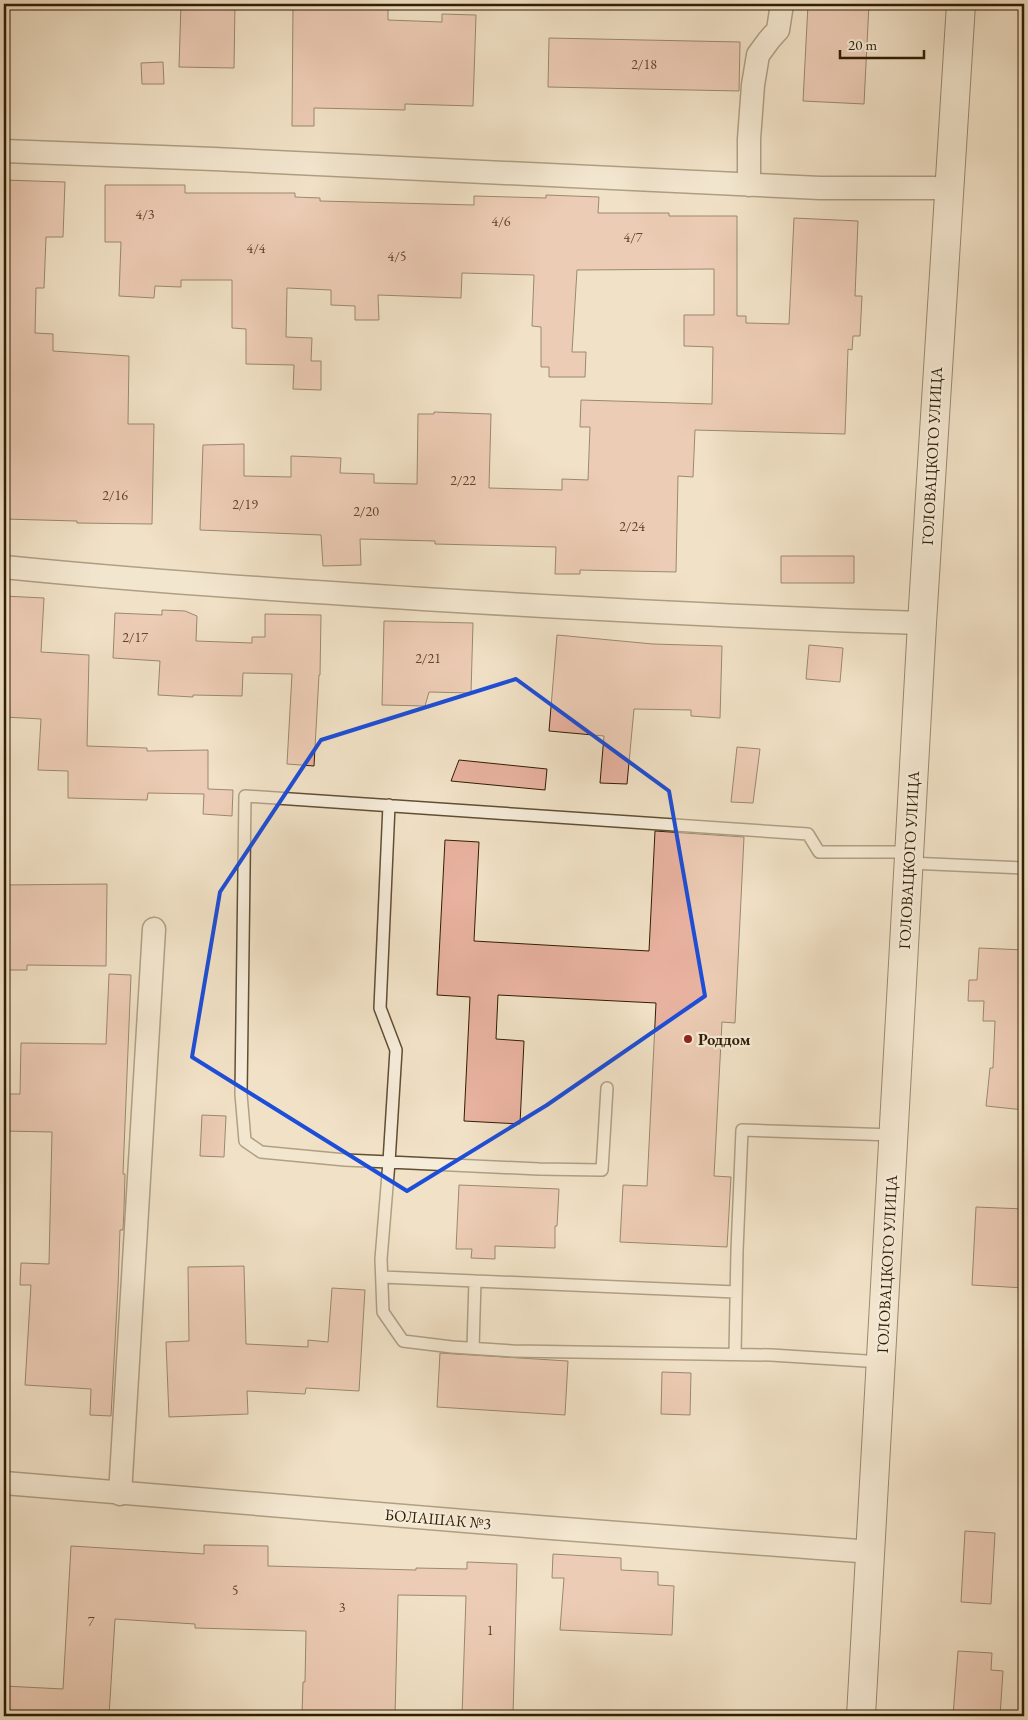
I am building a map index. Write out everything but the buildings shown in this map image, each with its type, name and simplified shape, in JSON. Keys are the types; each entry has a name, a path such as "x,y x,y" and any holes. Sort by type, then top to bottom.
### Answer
{"main road":[{"name":"ГОЛОВАЦКОГО УЛИЦА","path":"862,1716 922,624 961,4"}],"street":[{"path":"750,185 753,85 758,55 778,30 782,4"},
{"path":"4,151 820,188 948,188"},
{"path":"4,567 333,593 568,608 922,624"},
{"path":"120,1494 154,929"},
{"name":"БОЛАШАК №3","path":"4,1484 872,1552"}],"lane":[{"path":"607,1088 602,1170 539,1170 345,1160 261,1152 245,1140 242,1094 246,796 808,834 819,852 1024,868"},
{"path":"389,806 380,1008 396,1050 381,1259 383,1312 403,1341 452,1347 513,1350 735,1354 882,1362"},
{"path":"735,1354 742,1130 894,1135"},
{"path":"382,1277 736,1292"},
{"path":"474,1348 476,1281"}],"highlighted area":[{"path":"516,679 669,791 705,996 547,1105 407,1191 192,1057 220,892 321,740"}],"place":[{"name":"Роддом","path":"688,1039"}]}
